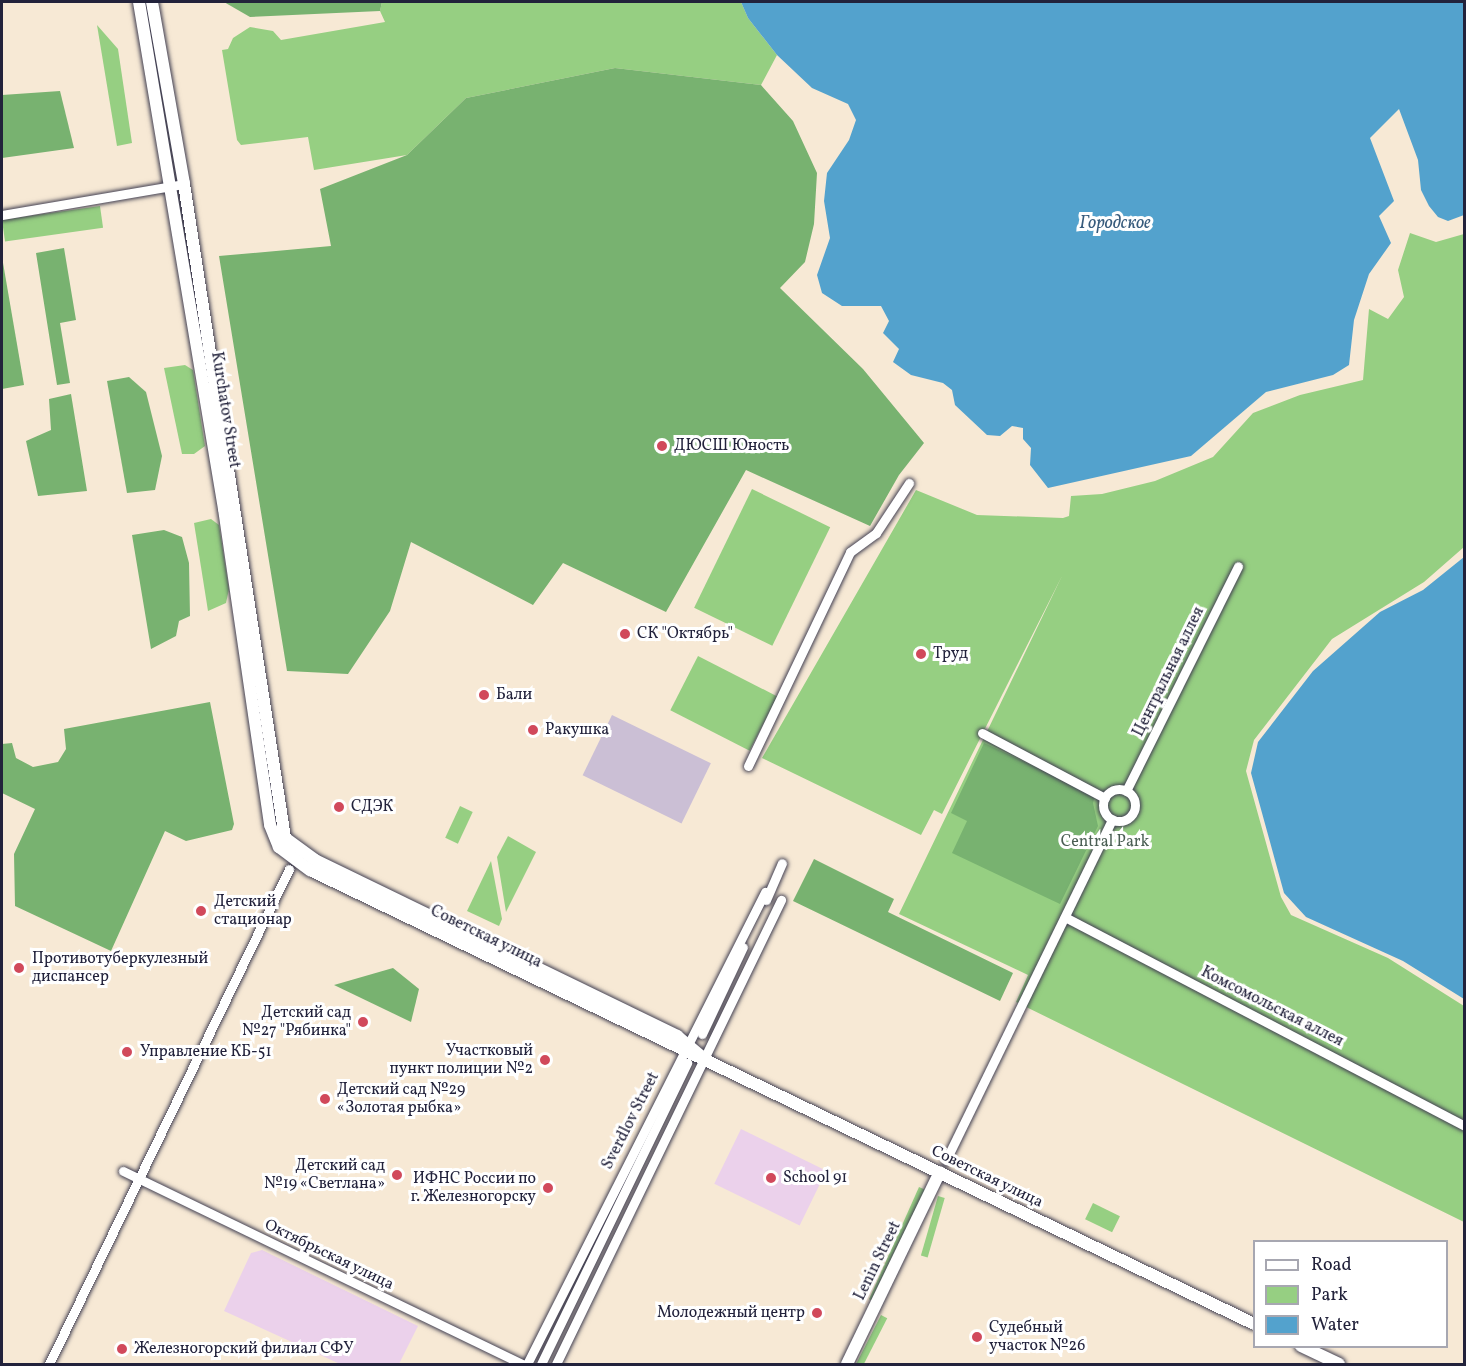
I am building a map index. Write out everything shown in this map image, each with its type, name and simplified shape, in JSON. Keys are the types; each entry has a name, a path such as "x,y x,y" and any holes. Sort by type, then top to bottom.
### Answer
{"main road":[{"name":"Kurchatov Street","path":"139,2 255,679"},
{"name":"Kurchatov Street","path":"152,2 184,184 275,824"},
{"name":"Советская улица","path":"275,824 281,848 313,865 686,1046 705,1060 1253,1324"},
{"name":"Lenin Street","path":"847,1365 940,1172"},
{"path":"1303,1348 1339,1365"}],"street":[{"path":"2,215 184,184"},
{"path":"748,766 850,552 876,532 909,483"},
{"name":"Центральная аллея","path":"1126,791 1238,566"},
{"path":"982,733 1105,798"},
{"path":"1120,788 1132,794 1136,807 1130,818 1118,822 1105,814 1105,798 1108,792 1120,788"},
{"path":"946,1160 1112,819"},
{"path":"702,1034 782,863"},
{"path":"49,1365 289,869"},
{"name":"Sverdlov Street","path":"527,1365 765,892"},
{"path":"556,1365 782,900"},
{"name":"Комсомольская аллея","path":"1065,917 1464,1126"},
{"path":"541,1365 687,1063"},
{"name":"Октябрьская улица","path":"123,1171 523,1365"}],"shaded area":[{"path":"612,715 711,763 681,823 583,775"},
{"name":"School 91","path":"741,1129 826,1171 800,1225 714,1184"},
{"path":"262,1250 418,1326 399,1364 340,1364 224,1311 251,1253"}],"green space":[{"path":"224,2 382,2 380,11 250,17"},
{"path":"382,2 741,2 748,18 777,55 761,85 615,68 466,98 407,155 314,170 308,137 241,145 237,140 222,50 228,49 233,38 250,27 273,31 281,40 385,22 380,11"},
{"path":"97,25 118,49 132,143 117,146"},
{"path":"615,68 761,85 793,121 817,173 814,224 805,262 780,288 863,369 924,443 899,475 870,526 746,470 666,612 563,563 533,605 411,542 390,611 348,674 287,671 219,256 331,246 320,189 407,155 466,98"},
{"path":"60,91 74,148 2,158 2,95"},
{"path":"100,206 103,228 5,242 2,220"},
{"name":"Central Park","path":"1410,233 1436,242 1464,234 1464,547 1424,582 1332,639 1254,740 1246,771 1281,897 1291,915 1388,958 1464,1006 1464,1222 1016,1002 1028,975 899,914 1062,576 942,814 934,810 921,835 762,758 916,490 977,515 1063,518 1069,516 1071,496 1102,494 1155,481 1213,457 1253,413 1300,395 1363,380 1369,309 1388,319 1404,297 1398,270"},
{"path":"64,248 76,320 60,323 70,383 57,385 36,253"},
{"path":"2,257 24,385 2,389"},
{"path":"185,365 193,370 205,446 194,454 182,454 164,368"},
{"path":"129,377 146,392 162,456 155,490 127,493 107,381"},
{"path":"71,394 87,491 38,496 26,441 51,430 49,399"},
{"path":"752,489 830,527 772,646 694,608"},
{"path":"211,519 219,525 229,589 226,603 208,611 194,523"},
{"path":"164,530 182,537 189,563 190,616 179,621 176,636 151,649 132,535"},
{"path":"698,656 777,696 750,751 670,710"},
{"path":"210,702 234,824 232,830 186,841 165,831 111,951 15,906 14,854 35,809 2,793 2,744 12,743 16,758 33,767 58,762 66,749 64,729"},
{"path":"984,743 1095,795 1093,803 1098,826 1060,904 952,853 967,821 951,813"},
{"path":"460,806 473,812 458,844 445,838"},
{"path":"508,836 536,852 506,912 497,857"},
{"path":"814,859 894,899 888,912 1013,973 1000,1001 793,901"},
{"path":"491,861 502,919 499,926 467,911"},
{"path":"393,968 419,989 411,1022 334,985"},
{"path":"919,1187 928,1191 878,1303 869,1299"},
{"path":"938,1196 945,1198 928,1258 921,1256"},
{"path":"1093,1203 1120,1216 1112,1232 1085,1219"},
{"path":"881,1315 887,1318 864,1364 856,1364"}],"water":[{"name":"Городское","path":"741,2 1464,2 1464,215 1448,221 1438,217 1429,206 1421,190 1418,160 1399,109 1370,138 1394,201 1379,216 1391,243 1369,274 1354,320 1349,365 1333,375 1266,392 1191,456 1048,488 1030,465 1031,448 1023,439 1023,428 1012,426 1000,436 987,435 955,405 952,390 943,383 911,375 893,362 899,349 883,333 889,321 881,306 842,306 822,293 817,275 830,238 824,201 827,173 849,140 856,120 848,104 812,88 777,55 748,18"},
{"path":"1464,557 1464,999 1403,961 1306,917 1284,893 1251,773 1258,742 1313,671 1380,612 1423,590"}],"place":[{"name":"ДЮСШ Юность","path":"662,446"},
{"name":"СК \"Октябрь\"","path":"625,634"},
{"name":"Труд","path":"921,654"},
{"name":"Бали","path":"484,695"},
{"name":"Ракушка","path":"533,730"},
{"name":"СДЭК","path":"339,807"},
{"name":"Детский стационар","path":"201,911"},
{"name":"Противотуберкулезный диспансер","path":"19,968"},
{"name":"Детский сад №27 \"Рябинка\"","path":"363,1022"},
{"name":"Управление КБ-51","path":"127,1052"},
{"name":"Участковый пункт полиции №2","path":"545,1060"},
{"name":"Детский сад №29 «Золотая рыбка»","path":"325,1099"},
{"name":"Детский сад №19 «Светлана»","path":"397,1175"},
{"name":"School 91","path":"771,1178"},
{"name":"ИФНС России по г. Железногорску","path":"548,1188"},
{"name":"Молодежный центр","path":"817,1313"},
{"name":"Судебный участок №26","path":"977,1337"},
{"name":"Железногорский филиал СФУ","path":"122,1349"}]}
